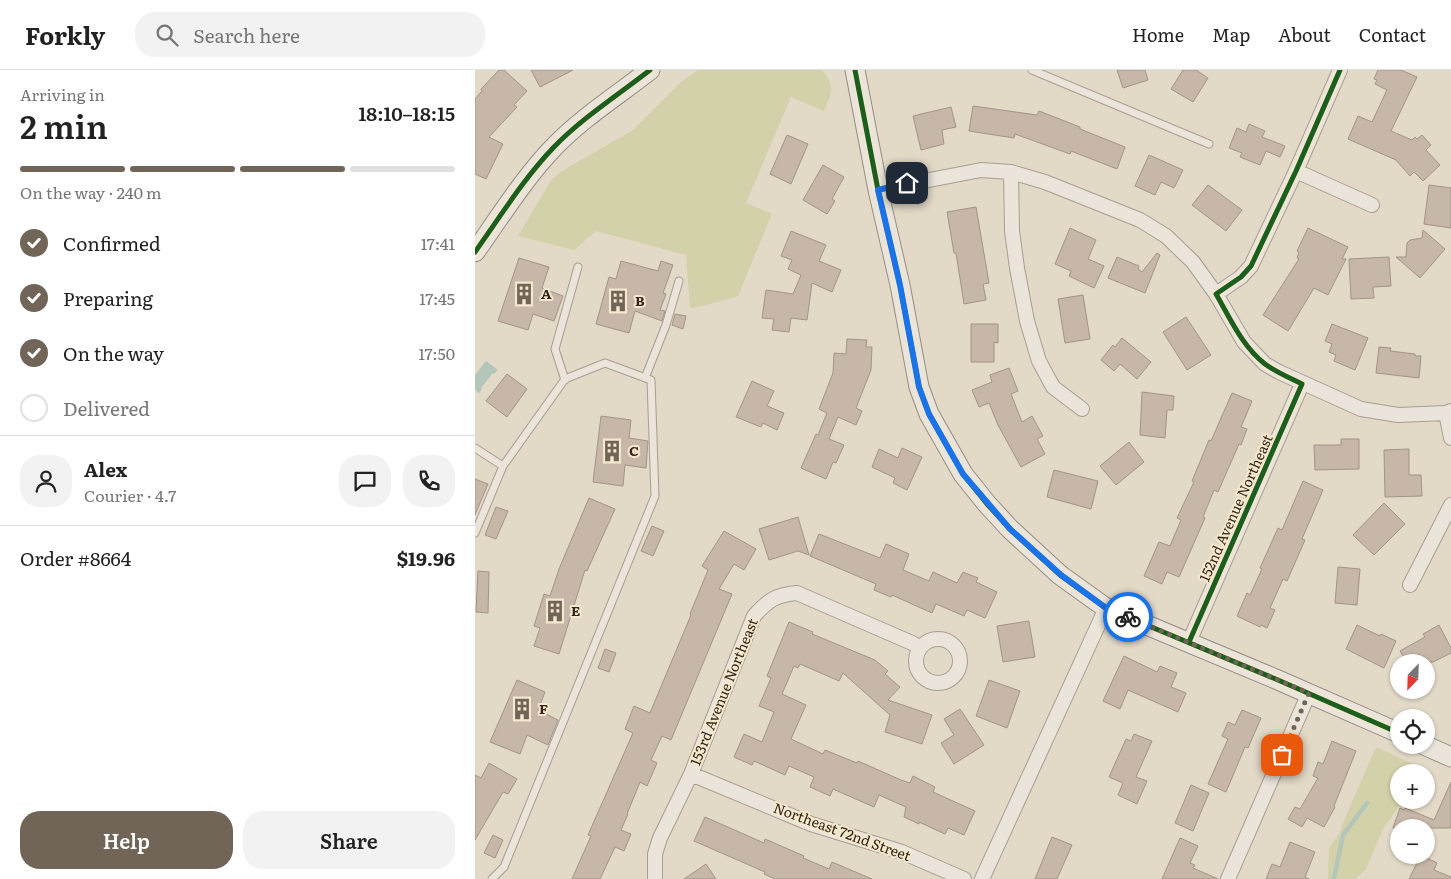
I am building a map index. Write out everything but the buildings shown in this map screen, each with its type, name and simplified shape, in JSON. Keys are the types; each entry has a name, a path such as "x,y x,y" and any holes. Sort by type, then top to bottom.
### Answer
{"main road":[{"path":"475,252 535,168 555,146 580,123 650,70"},
{"path":"855,70 878,190 900,285 919,387 929,414 963,474 1004,523 1061,575 1106,608 1390,729"},
{"path":"1435,750 1451,757"}],"street":[{"path":"1216,294 1241,277 1251,266 1341,70"},
{"path":"878,190 981,170 1011,172 1045,182 1139,220 1166,236 1193,262 1216,294 1244,342 1255,355 1279,372 1302,384 1361,408 1397,415 1449,412 1451,438"},
{"path":"1296,171 1372,206"},
{"path":"1011,172 1012,231 1027,321 1039,361 1053,386 1082,409"},
{"name":"152nd Avenue Northeast","path":"1189,642 1302,384"},
{"path":"1410,585 1451,505"},
{"name":"153rd Avenue Northeast","path":"655,879 655,854 661,838 691,774 754,616 766,602 783,594 797,593 920,648"},
{"path":"982,879 1106,608"},
{"path":"1228,879 1309,693"},
{"name":"Northeast 72nd Street","path":"691,774 811,824 902,852 964,879"}],"lane":[{"path":"1032,70 1209,144"},
{"path":"565,380 555,349 578,267"},
{"path":"645,378 679,281"},
{"path":"475,533 503,466 565,380 605,363 651,380 655,496 504,867 491,879"},
{"path":"475,448 503,466"}],"shaded area":[{"path":"698,70 822,70 831,85 831,94 824,111 791,97 746,203 772,214 738,296 690,308 686,255 596,231 574,250 518,236 552,179 562,171 633,130 682,81"},
{"path":"486,361 498,370 493,373 479,393 475,390 475,375"},
{"path":"1376,747 1413,764 1390,764 1390,809 1397,809 1383,829 1366,869 1356,879 1328,879 1329,848 1340,832"}],"waterway":[{"path":"1334,879 1343,835 1367,803"}],"cycle path":[{"path":"475,252 522,185 554,147 588,116 650,70"},
{"path":"855,70 878,190 900,285 919,387 929,414 963,474 987,504 1010,529 1060,575 1106,608 1390,729"},
{"path":"1189,642 1302,384 1274,370 1257,357 1237,331 1216,294 1241,277 1251,266 1296,171 1340,70"}],"way so far":[{"path":"1128,617 1309,693 1282,755"}],"place":[{"name":"A","path":"524,294"},
{"name":"B","path":"618,301"},
{"name":"C","path":"612,451"},
{"name":"E","path":"555,611"},
{"name":"F","path":"522,709"}],"route":[{"path":"907,183 878,190 900,285 919,387 929,414 963,474 1010,529 1061,575 1106,608 1128,617"}]}
